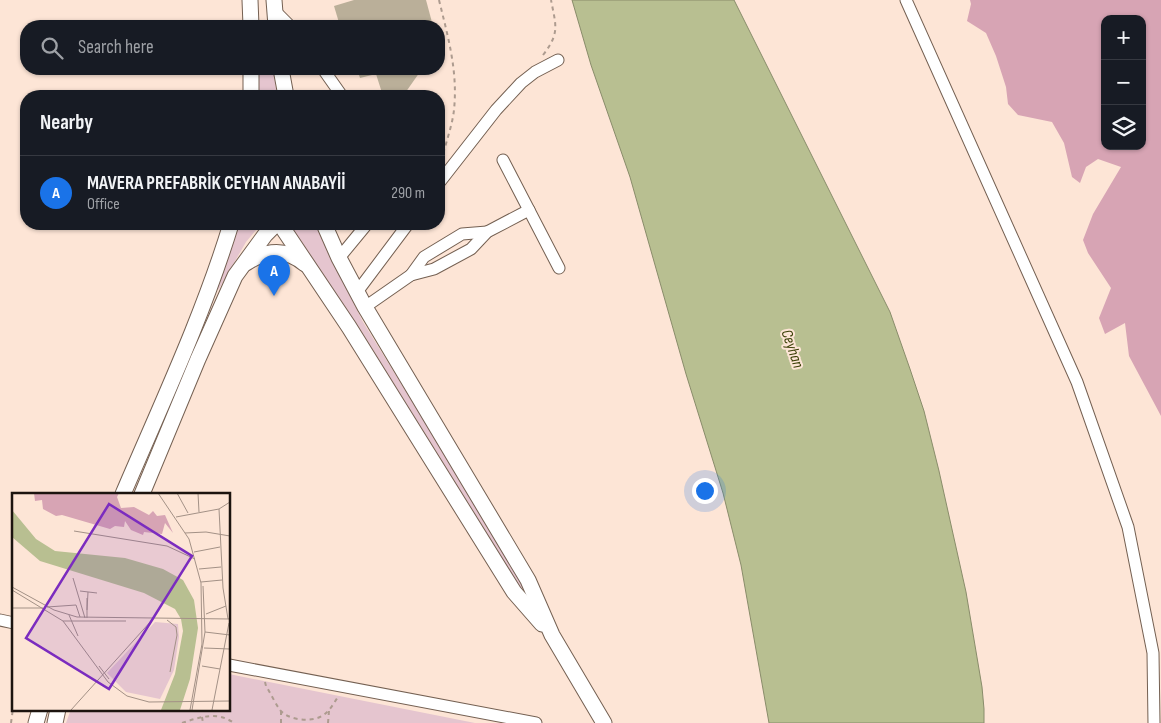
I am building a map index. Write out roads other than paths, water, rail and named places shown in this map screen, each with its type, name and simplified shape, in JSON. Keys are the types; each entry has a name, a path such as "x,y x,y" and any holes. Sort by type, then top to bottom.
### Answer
{"main road":[{"path":"250,0 251,20"},
{"path":"274,5 275,20"},
{"path":"251,75 251,90"},
{"path":"282,75 285,90"},
{"path":"123,493 183,354 229,230"},
{"path":"142,493 235,276 271,230"},
{"path":"284,230 315,274 514,592 552,635"},
{"path":"327,230 365,307 528,580 552,635 602,722"},
{"path":"243,265 259,256 282,252 299,259 315,274"},
{"path":"36,723 40,710"},
{"path":"55,723 58,710"}],"street":[{"path":"906,0 1077,382 1128,527 1153,653 1154,723"},
{"path":"274,5 285,20"},
{"path":"445,175 496,110 522,83 534,72 558,60"},
{"path":"327,75 338,90"},
{"path":"503,160 559,268"},
{"path":"411,275 434,270 471,249 487,232 529,210"},
{"path":"339,258 362,230"},
{"path":"357,292 404,230"},
{"path":"365,307 411,275 424,257 462,234 487,232"},
{"path":"1153,653 1161,662"},
{"path":"230,665 536,723"}],"water":[{"name":"Ceyhan","path":"572,0 734,0 890,312 910,369 924,411 966,592 982,687 984,723 769,723 741,565 723,493 686,374 630,177 591,65"}],"place":[{"name":"MAVERA PREFABRİK CEYHAN ANABAYİİ","path":"274,296"}]}
